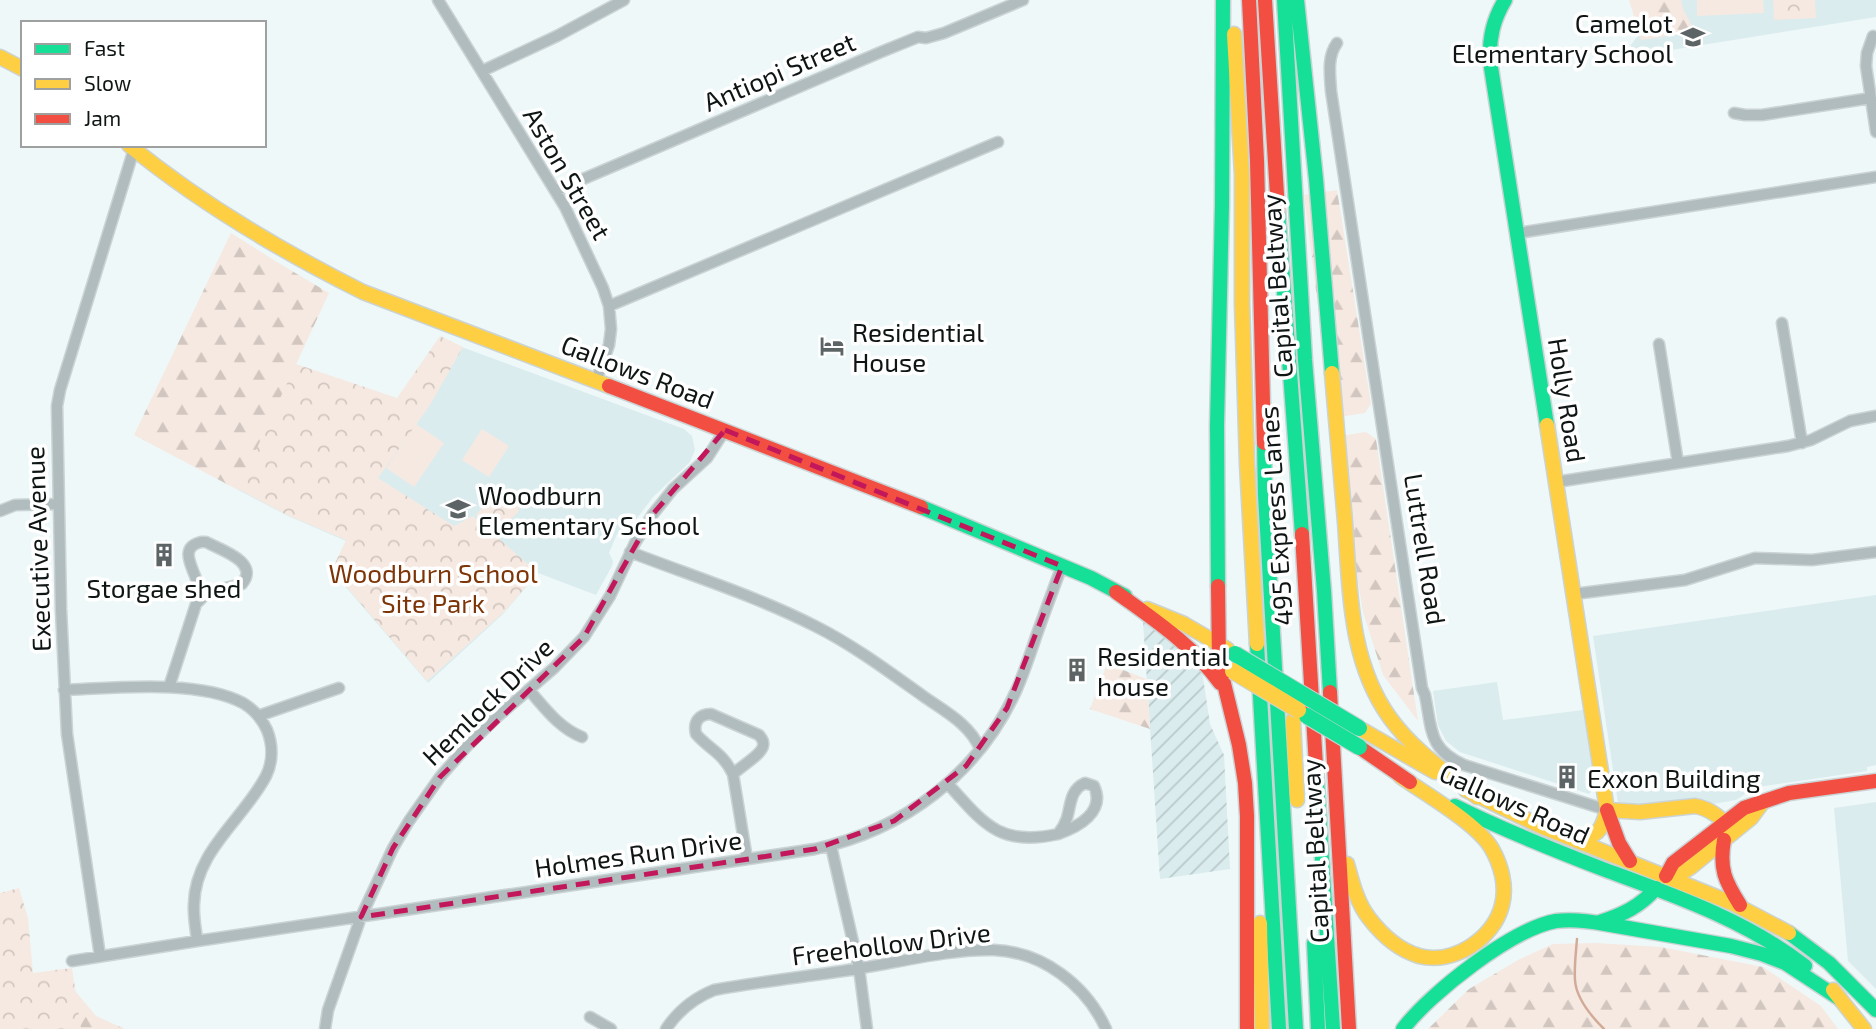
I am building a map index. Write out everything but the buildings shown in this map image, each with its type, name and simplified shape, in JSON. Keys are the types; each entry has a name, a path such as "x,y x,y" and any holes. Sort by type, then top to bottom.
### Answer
{"main road":[{"path":"1223,0 1217,547 1220,644 1226,667 1225,691"},
{"name":"Capital Beltway","path":"1232,0 1242,175 1242,304 1249,499 1279,1029"},
{"name":"495 Express Lanes","path":"1249,0 1257,160 1265,495 1296,1029"},
{"name":"495 Express Lanes","path":"1265,0 1333,1029"},
{"name":"Capital Beltway","path":"1284,0 1305,360 1324,591 1349,1029"},
{"path":"1297,0 1311,125 1357,645 1374,691 1391,720 1411,744 1477,797"},
{"name":"Holly Road","path":"1505,0 1492,24 1488,52 1607,810 1616,839 1630,861"},
{"path":"0,57 21,68"},
{"name":"Gallows Road","path":"131,147 280,248 363,292 923,508 1062,566 1184,625 1477,797 1524,821 1630,861 1661,882 1772,943 1823,981 1864,1029"},
{"path":"1249,499 1262,1029"},
{"path":"1116,592 1201,658 1225,691 1239,745 1245,783 1247,1029"},
{"name":"Gallows Road","path":"1147,609 1226,667 1359,747 1401,776 1460,808 1516,834 1740,905 1821,955 1876,1010"},
{"path":"1310,699 1302,713 1293,721 1297,731 1318,1029"},
{"path":"1297,731 1310,1029"},
{"path":"1338,827 1351,879 1362,907 1368,919 1388,941 1408,954 1427,958 1451,956 1476,944 1497,921 1502,907 1504,883 1494,852 1471,824 1401,776"},
{"path":"1600,922 1629,912 1640,905 1661,882 1673,863 1727,831 1744,808 1789,793 1876,781"},
{"name":"Luttrell Road","path":"1607,810 1643,813 1703,807 1727,831"},
{"path":"1566,837 1593,836 1604,823 1607,810"},
{"path":"1727,831 1721,870 1740,905"},
{"path":"1403,1029 1422,1006 1466,971 1519,937 1557,921 1600,922 1742,948 1795,968 1840,999"}],"street":[{"name":"Aston Street","path":"438,0 565,207 603,288 611,324 609,345 596,381"},
{"path":"482,71 545,42 624,0"},
{"name":"Antiopi Street","path":"555,191 881,52 918,37 926,38 944,33 1023,0"},
{"path":"1873,36 1867,52 1866,66 1876,132"},
{"name":"Luttrell Road","path":"1337,43 1329,64 1331,91 1404,574 1435,743 1445,755 1464,765 1607,810"},
{"path":"1734,113 1762,115 1871,98"},
{"path":"609,306 998,142"},
{"name":"Executive Avenue","path":"100,956 67,734 56,425 60,390 131,147"},
{"path":"1518,233 1876,177"},
{"path":"1782,323 1802,443"},
{"path":"1659,344 1678,463"},
{"path":"1556,482 1802,443 1850,421 1876,416"},
{"name":"Hemlock Drive","path":"325,1029 328,1010 361,917 393,848 426,795 468,745 496,717 571,651 610,596 630,552 653,514 673,489 707,458 725,430"},
{"path":"0,511 15,505 58,504"},
{"path":"169,688 198,592 198,584 188,557 190,547 195,543 206,542 243,562 248,572 242,584 208,592 196,604"},
{"path":"630,552 818,627 882,666 965,726 981,749"},
{"path":"1574,594 1685,580 1755,558 1812,560 1876,552"},
{"name":"Holmes Run Drive","path":"72,961 831,846 854,839 915,809 948,784 981,749 1017,690 1062,566"},
{"path":"258,716 339,688"},
{"path":"64,690 191,690 229,697 244,703 264,724 271,746 269,768 257,791 207,856 201,869 194,904 197,941"},
{"path":"529,690 559,724 582,737"},
{"path":"733,774 762,749 762,739 759,735 710,714 702,715 695,722 696,734 721,755 733,774 747,859"},
{"path":"948,784 979,818 1004,834 1029,838 1058,834 1080,825 1092,813 1096,798 1094,786 1084,783 1076,789 1069,804 1066,821 1058,834"},
{"path":"831,846 859,968 867,1029"},
{"name":"Freehollow Drive","path":"666,1029 691,1002 714,990 993,950 1021,955 1046,964 1075,985 1096,1009 1106,1029"},
{"path":"590,1017 611,1029"}],"highlighted area":[{"path":"725,430 1062,566 1007,708 966,766 894,821 815,849 361,917 393,848 440,777 584,637 653,514"}],"shaded area":[{"name":"Camelot Elementary School","path":"1665,0 1876,0 1876,17 1621,58"},
{"name":"Woodburn Elementary School","path":"440,339 684,429 692,436 695,450 690,462 653,497 626,533 617,534 609,553 612,566 596,595 538,573 503,614 428,683 332,571 346,541 288,516 238,490 296,366 403,416"},
{"path":"1876,595 1876,765 1867,767 1867,771 1744,789 1745,794 1736,800 1713,804 1704,799 1628,808 1618,803 1593,636"},
{"path":"1143,622 1201,664 1210,724 1224,755 1230,869 1160,879"},
{"path":"1497,682 1503,720 1583,710 1595,787 1589,794 1460,752 1446,741 1438,725 1433,691"},
{"path":"1876,802 1876,989 1848,961 1834,808"}],"green space":[{"path":"1629,0 1681,0 1695,32 1641,40"},
{"path":"1697,0 1763,0 1764,13 1697,16"},
{"path":"1773,0 1815,0 1816,18 1774,20"},
{"path":"1337,190 1371,404 1365,413 1332,418 1304,195"},
{"path":"231,233 329,293 238,490 134,435"},
{"name":"Woodburn School Site Park","path":"440,336 463,347 430,405 378,478 454,526 473,516 538,573 504,612 427,681 332,570 346,540 287,515 238,489 296,364 397,398"},
{"path":"416,424 444,443 414,487 386,468"},
{"path":"482,429 509,446 489,477 462,460"},
{"path":"1366,432 1376,439 1418,721 1383,675 1363,612 1334,437"},
{"path":"501,486 516,500 519,511 507,523 502,519 493,530 476,515"},
{"path":"1107,664 1147,679 1150,729 1090,709"},
{"path":"19,888 28,918 33,973 72,968 81,1029 0,1029 0,893"},
{"path":"1596,943 1661,947 1763,967 1821,1006 1838,1029 1428,1029 1469,989 1518,960 1553,944"},
{"path":"57,969 96,1016 125,1029 0,1029 33,978"}],"waterway":[{"path":"1577,939 1575,970 1578,994 1585,1007 1604,1029"}],"traffic: fast":[{"path":"1218,586 1217,426 1223,0"},
{"path":"1284,0 1305,360 1330,692"},
{"path":"1297,0 1316,179 1332,373"},
{"path":"1505,0 1493,29 1490,61 1547,425"},
{"path":"1278,211 1302,534"},
{"path":"1264,443 1296,1029"},
{"path":"921,507 1091,578 1125,596"},
{"path":"1257,644 1279,1029"},
{"path":"1235,654 1359,728"},
{"path":"1307,716 1359,747"},
{"path":"1316,766 1333,1029"},
{"path":"1455,806 1531,840 1710,911 1759,936 1805,966"},
{"path":"1600,922 1631,909 1656,888"},
{"path":"1403,1029 1432,998 1495,949 1538,926 1562,920 1599,923 1762,954 1785,963 1840,999"},
{"path":"1789,933 1829,963 1876,1010"},
{"path":"1314,943 1318,1029"}],"traffic: slow":[{"path":"1234,34 1242,175 1242,304 1247,464 1257,644"},
{"path":"0,57 21,68"},
{"path":"132,147 184,187 242,225 363,292 609,386"},
{"path":"1332,373 1351,599 1366,673 1376,696 1399,730 1431,761 1477,797"},
{"path":"1547,425 1607,810 1640,812 1695,806 1716,815 1733,832"},
{"path":"1147,609 1184,624 1227,649"},
{"path":"1233,671 1298,710"},
{"path":"1297,800 1293,721 1298,710 1310,699"},
{"path":"1359,728 1435,772"},
{"path":"1347,864 1358,899 1369,918 1391,941 1419,956 1432,958 1458,953 1481,938 1498,917 1502,905 1503,883 1492,849 1463,819 1400,776"},
{"path":"1466,790 1540,826 1734,904 1789,933"},
{"path":"1666,876 1691,867 1751,818 1762,803"},
{"path":"1575,838 1589,837 1597,832 1607,810"},
{"path":"1260,923 1262,1029"},
{"path":"1833,990 1864,1029"}],"traffic: jam":[{"path":"1249,0 1257,160 1264,443"},
{"path":"1265,0 1278,211"},
{"path":"609,386 921,507"},
{"path":"1302,534 1316,766"},
{"path":"1218,586 1219,663 1239,745 1245,783 1247,1029"},
{"path":"1116,592 1185,645 1220,683"},
{"path":"1330,692 1349,1029"},
{"path":"1359,747 1410,782"},
{"path":"1666,876 1673,863 1744,808 1789,793 1876,781"},
{"path":"1607,810 1619,843 1630,861"},
{"path":"1724,840 1724,874 1740,905"}],"place":[{"name":"Camelot Elementary School","path":"1693,37"},
{"name":"Residential House","path":"832,346"},
{"name":"Woodburn Elementary School","path":"458,509"},
{"name":"Storgae shed","path":"164,555"},
{"name":"Residential house","path":"1077,670"},
{"name":"Exxon Building","path":"1567,777"}]}
